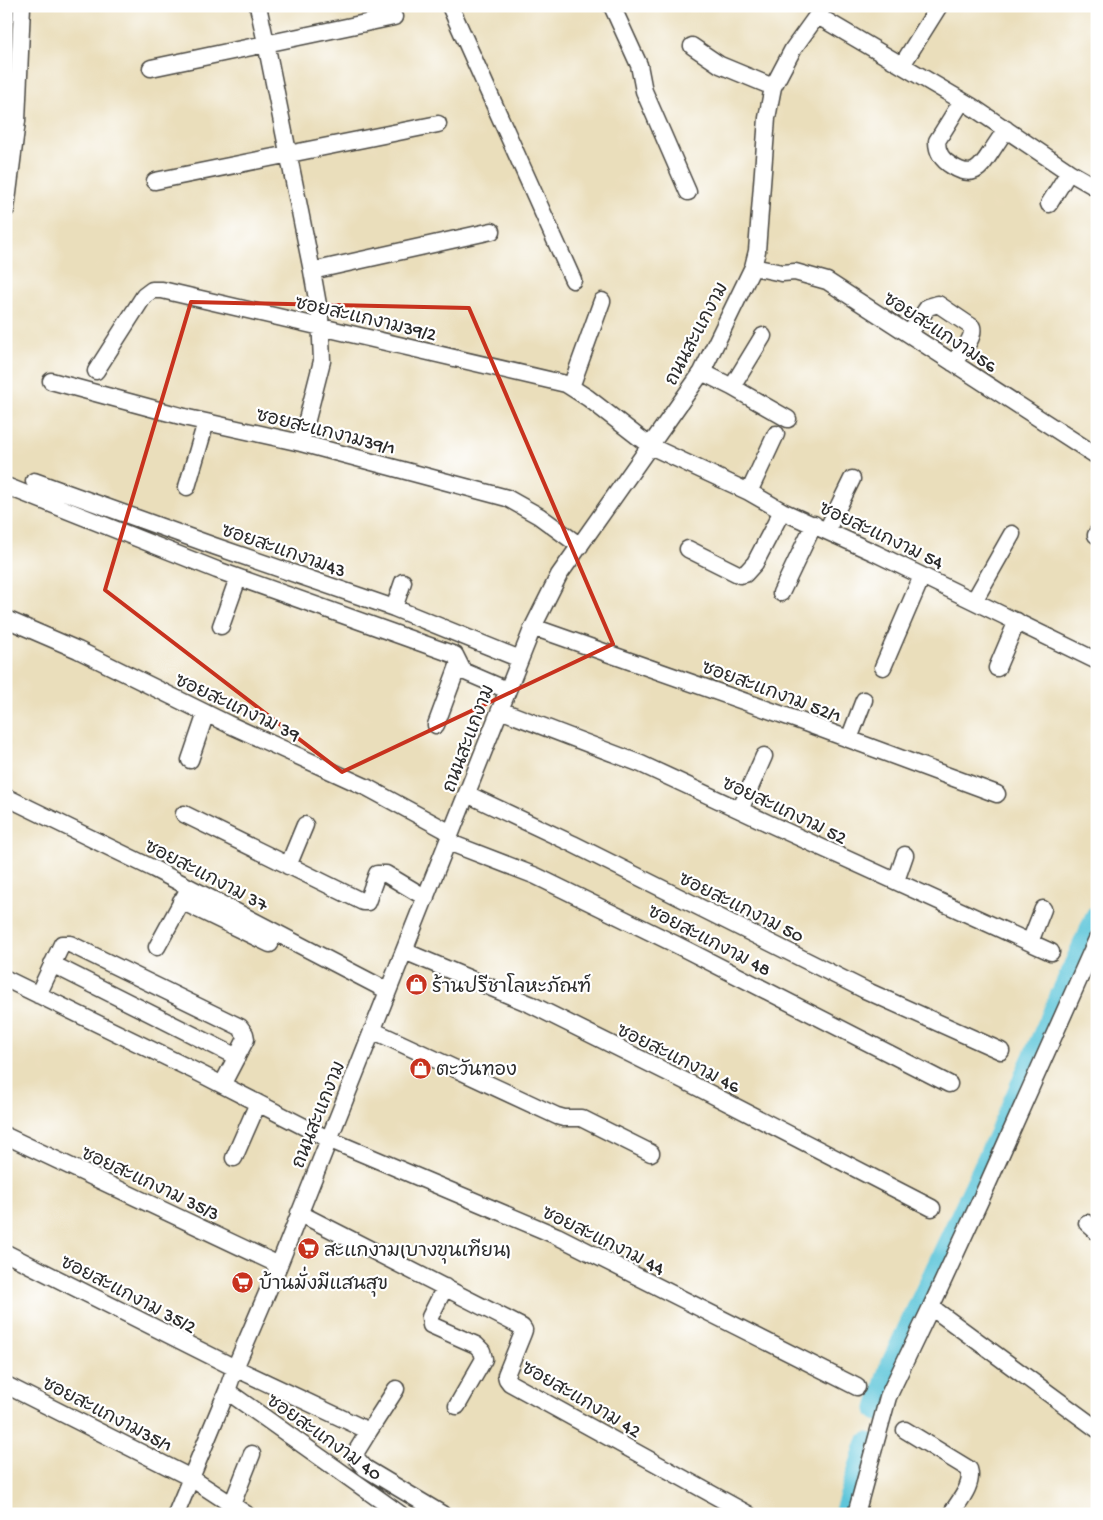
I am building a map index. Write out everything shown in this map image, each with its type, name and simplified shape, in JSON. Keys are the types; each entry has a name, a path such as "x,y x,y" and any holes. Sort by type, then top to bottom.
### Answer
{"street":[{"path":"6,209 17,121 22,6"},
{"path":"258,6 320,316 322,361 301,443"},
{"path":"450,6 573,280"},
{"path":"612,6 639,66 644,91 688,192"},
{"path":"902,65 939,6"},
{"path":"821,11 902,65 962,101 1069,172 1097,188"},
{"name":"ถนนสะแกงาม","path":"176,1514 279,1265 533,627 559,575 702,372 753,267 758,251 767,118 773,87 793,49 821,11"},
{"path":"151,68 394,17"},
{"path":"692,46 720,65 773,87"},
{"path":"962,101 938,141 937,148 944,162 959,171 976,171 982,167 1006,129"},
{"path":"155,181 438,124"},
{"path":"1049,204 1069,172"},
{"path":"312,270 492,231"},
{"name":"ซอยสะแกงาม56","path":"753,267 782,273 795,272 827,281 1097,456"},
{"name":"ซอยสะแกงาม39/2","path":"96,370 144,296 152,290 162,290 566,384 588,398 650,446"},
{"path":"572,387 602,301"},
{"path":"909,334 928,306 938,304 972,327 973,332 970,338 953,363"},
{"path":"732,387 764,336"},
{"path":"702,372 788,419"},
{"name":"ซอยสะแกงาม39/1","path":"50,381 206,422 301,443 507,498 539,516 580,546"},
{"path":"187,487 206,422"},
{"path":"749,492 776,434"},
{"name":"ซอยสะแกงาม 54","path":"650,446 1097,661"},
{"path":"781,593 820,527 852,479"},
{"name":"ซอยสะแกงาม43","path":"34,481 394,608 520,659"},
{"path":"6,486 238,578 455,655 463,671 507,690"},
{"path":"688,549 740,575 745,574 755,563 782,510"},
{"path":"974,601 1012,534"},
{"path":"883,667 922,576"},
{"path":"221,626 238,578"},
{"path":"394,608 403,582"},
{"name":"ซอยสะแกงาม 39","path":"6,619 78,650 206,714 368,788 450,838"},
{"path":"997,668 1017,621"},
{"name":"ซอยสะแกงาม 52/1","path":"533,627 849,739 997,794"},
{"path":"436,725 459,663"},
{"path":"849,739 864,700"},
{"name":"ซอยสะแกงาม 52","path":"500,710 641,764 1052,952"},
{"path":"190,760 206,714"},
{"path":"740,810 764,756"},
{"name":"ซอยสะแกงาม 50","path":"467,794 573,844 865,990 1001,1051"},
{"name":"ซอยสะแกงาม 37","path":"6,797 185,894 388,991"},
{"path":"184,814 363,902 367,902 377,874 386,874 426,898"},
{"path":"288,866 305,825"},
{"name":"ซอยสะแกงาม 48","path":"450,838 536,876 686,949 949,1084"},
{"path":"896,881 905,855"},
{"path":"157,948 185,894 270,944"},
{"path":"1030,942 1042,909"},
{"path":"856,1514 888,1397 985,1190 1097,939"},
{"path":"38,995 62,944 70,944 240,1027 246,1034 246,1039 222,1085"},
{"name":"ซอยสะแกงาม 46","path":"404,951 530,1004 701,1089 932,1208"},
{"path":"52,964 237,1056"},
{"name":"ซอยสะแกงาม 44","path":"6,980 328,1139 557,1236 858,1387"},
{"path":"372,1030 556,1116 581,1118 652,1154"},
{"path":"234,1158 258,1103"},
{"name":"ซอยสะแกงาม 35/3","path":"6,1136 279,1265"},
{"name":"ซอยสะแกงาม 42","path":"299,1213 522,1328 524,1330 506,1375 510,1383 748,1514"},
{"name":"ซอยสะแกงาม 35/2","path":"6,1253 235,1368 369,1431"},
{"path":"445,1287 430,1317 431,1325 476,1345 482,1351 484,1359 457,1406"},
{"path":"931,1307 1097,1429"},
{"name":"ซอยสะแกงาม35/1","path":"6,1385 191,1478 230,1509 246,1514"},
{"path":"396,1389 356,1452 357,1459 365,1468 442,1514"},
{"name":"ซอยสะแกงาม 40","path":"227,1391 400,1514"},
{"path":"905,1430 969,1469 971,1476 969,1484 951,1514"},
{"path":"230,1509 252,1454"}],"highlighted area":[{"path":"191,302 469,308 613,644 342,772 105,590"}],"waterway":[{"path":"879,1409 891,1369 1001,1134 1097,918"},
{"path":"846,1514 868,1445"}],"place":[{"name":"ร้านปรีชาโลหะภัณฑ์","path":"416,985"},
{"name":"ตะวันทอง","path":"420,1068"},
{"name":"สะแกงาม(บางขุนเทียน)","path":"308,1249"},
{"name":"บ้านมั่งมีแสนสุข","path":"243,1282"}]}
